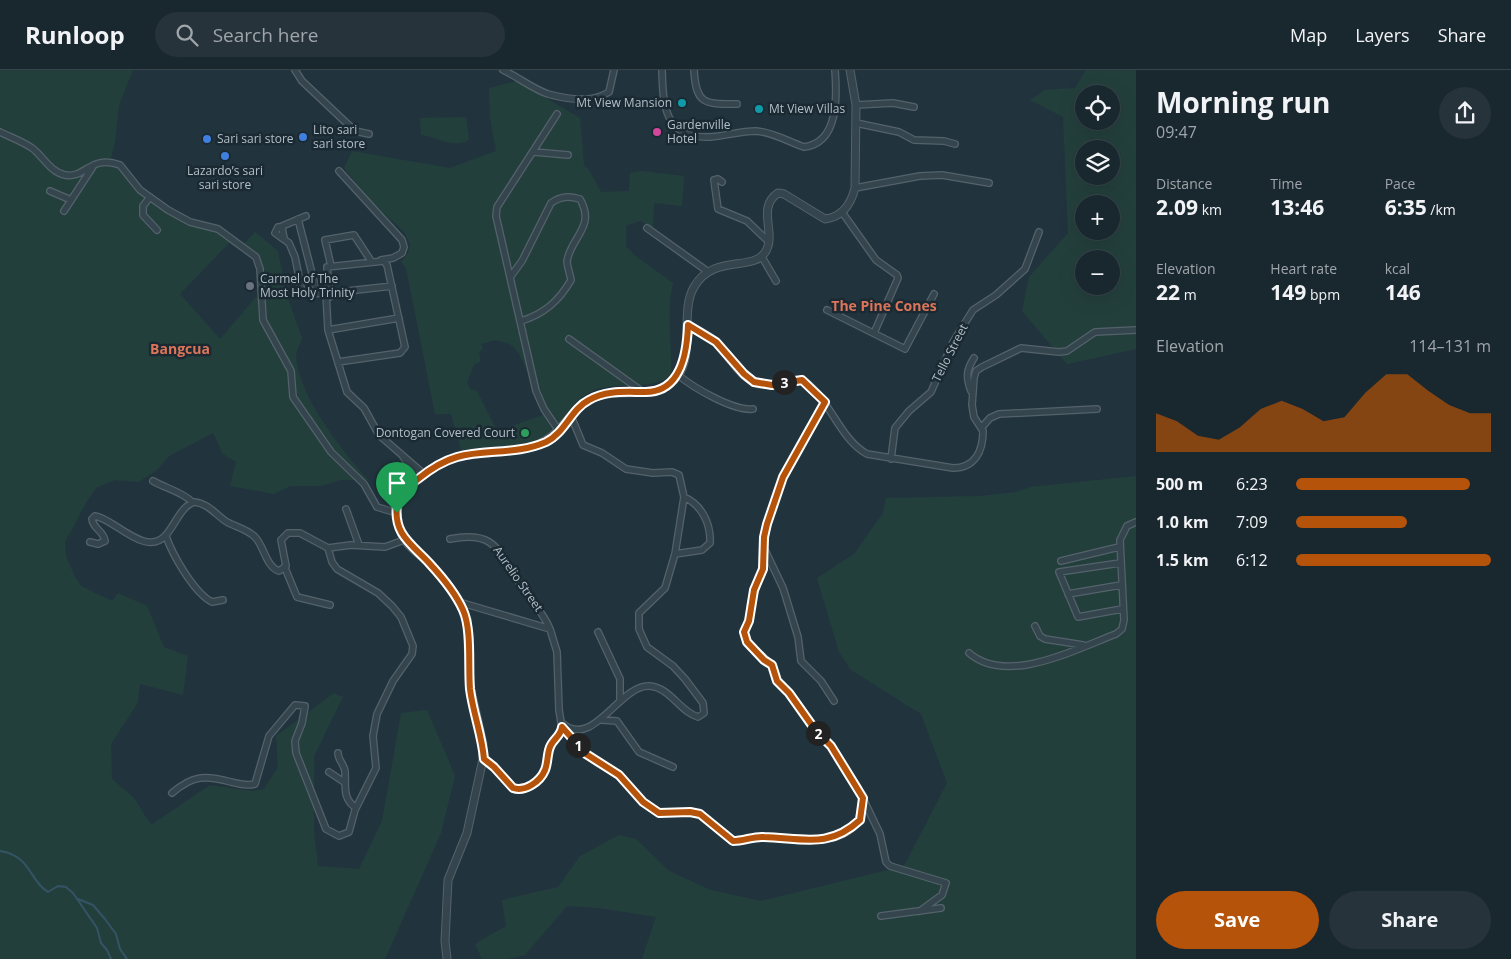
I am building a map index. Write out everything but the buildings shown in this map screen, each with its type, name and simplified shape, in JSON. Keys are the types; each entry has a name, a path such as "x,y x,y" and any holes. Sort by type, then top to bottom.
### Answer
{"street":[{"path":"295,70 302,81 354,131 369,134"},
{"path":"503,70 548,94 587,99 596,98 609,92 614,70"},
{"path":"662,70 663,102 667,116 678,129 686,134 711,136 757,131 804,147 813,146 820,142 828,131 836,108 835,70"},
{"path":"694,70 696,92 700,97 711,103 737,104"},
{"path":"446,959 444,941 448,880 467,833 484,759 470,686 468,627 459,602 430,564 404,540 397,513 401,493 424,474 458,457 498,453 548,441 582,404 598,396 622,391 643,392 662,388 678,375 687,346 689,299 694,286 707,271 717,266 754,261 762,257 768,241 769,202 778,193 784,194 819,217 832,218 842,212 852,198 855,188 856,105 850,70"},
{"path":"856,105 893,103 914,106"},
{"path":"557,114 497,207 496,216 536,391 544,409 559,431"},
{"path":"856,123 899,132 914,140 944,141 956,144"},
{"path":"0,132 29,146 49,166 64,175 77,174 95,163 105,162 120,165 130,180 150,197 190,222 218,230 256,257 260,269 263,320 290,369 292,393 299,407 331,452 364,484 377,507 397,513"},
{"path":"534,152 568,155"},
{"path":"64,211 95,163"},
{"path":"330,330 330,293 327,267 393,258 402,253 404,247 402,240 339,171"},
{"path":"855,188 932,175 950,175 989,182"},
{"path":"722,182 718,179 714,180 718,209 747,221 768,241"},
{"path":"50,190 71,200"},
{"path":"511,276 522,261 552,203 557,198 569,196 580,199 585,207 585,219 583,230 567,261 571,280 565,292 540,316 521,322"},
{"path":"150,197 143,206 143,215 156,230"},
{"path":"842,212 876,260 897,275 898,278 874,333"},
{"path":"306,216 280,227 275,232 284,238 295,257 302,292 326,292 330,330 347,392 361,404 379,435 400,451 424,474"},
{"path":"298,219 317,293"},
{"path":"647,228 707,271"},
{"name":"Tello Street","path":"891,459 895,428 909,411 930,392 953,342 973,310 996,295 1025,269 1039,232"},
{"path":"331,266 325,240 354,234 371,261"},
{"path":"762,257 776,281"},
{"path":"338,362 402,352 405,347 387,264 381,260"},
{"path":"330,293 392,286"},
{"path":"826,310 905,349 934,294"},
{"path":"838,315 844,304"},
{"path":"330,330 400,318"},
{"path":"688,325 716,342 744,374 754,382 772,385 802,380 825,402 858,449 878,458 943,468 967,466 973,462 980,449 983,437 982,427 972,411 972,393 976,371 1015,350 1026,348 1059,352 1066,351 1095,332 1136,330"},
{"path":"569,339 643,392"},
{"path":"972,393 967,382 967,368 974,358"},
{"path":"678,375 703,392 743,409 753,409"},
{"path":"825,402 783,477 766,530 763,569 751,602 749,621 744,632 747,642 764,660 772,665 777,681 789,693 816,731 831,746 863,798 880,834 886,862 890,866 946,883 942,895 920,911"},
{"path":"982,427 990,418 999,414 1097,409"},
{"path":"571,416 583,445 602,453 626,470 653,473 675,472 680,477 684,497 675,554 665,588 639,613 639,629 647,647 673,666 703,703 704,713 698,717 692,715 666,693 650,686 643,687 620,701 600,720"},
{"path":"400,451 418,479"},
{"path":"153,481 165,489 187,496 192,502 202,503 228,523 248,532 259,542 274,569 279,571 285,568"},
{"path":"675,554 702,550 708,547 711,541 705,517 693,502 684,497"},
{"path":"90,542 98,544 105,541 104,536 93,524 92,519 95,516 122,532 144,540 159,540 166,536 171,526 192,502"},
{"path":"346,509 359,545"},
{"path":"969,654 983,663 993,666 1009,666 1044,661 1116,634 1122,629 1124,620 1119,547 1122,532 1127,526 1136,522"},
{"path":"330,605 297,597 285,568 287,561 281,540 285,534 300,534 328,548 359,545 385,547 404,540"},
{"path":"166,536 174,556 203,596 212,602 223,600"},
{"name":"Aurelio Street","path":"450,539 475,536 492,542 502,552 519,583 542,612 550,629 557,652 562,724"},
{"path":"1061,561 1119,547"},
{"path":"172,793 196,778 219,778 244,785 255,784 268,736 294,706 299,704 305,706 305,712 295,741 296,753 326,829 335,835 346,834 351,828 356,808 374,774 377,764 373,736 377,714 393,680 412,654 413,642 401,616 392,606 378,593 337,568 332,562 328,548"},
{"path":"765,554 783,588 798,637 801,660 821,680 834,701"},
{"path":"1120,563 1059,572 1078,617 1122,609"},
{"path":"1068,594 1121,585"},
{"name":"Aurelio Street","path":"459,602 550,629"},
{"path":"1035,626 1040,636 1045,639 1085,645"},
{"path":"598,632 613,659 620,679 620,701"},
{"path":"562,724 579,730 606,718 616,721 639,752 673,767"},
{"path":"562,724 586,754 619,775 643,802 659,813 690,812 700,814 733,841 762,837 813,842 843,834 860,820 863,798"},
{"path":"484,759 513,788 524,789 536,782 544,773 551,744 560,734 562,724"},
{"path":"338,753 339,760 344,767 346,796 356,808"},
{"path":"329,772 344,782"},
{"path":"881,916 941,908"}],"green space":[{"path":"0,70 133,70 119,105 111,158 126,169 139,186 167,206 243,245 255,232 278,251 287,296 302,338 296,356 305,388 323,422 368,480 341,480 320,486 290,486 274,494 230,486 236,462 223,454 213,433 169,456 158,469 139,482 115,480 96,488 65,542 66,556 74,575 81,586 112,601 118,593 147,606 164,647 188,656 183,695 140,684 137,704 111,744 112,779 134,798 151,825 210,785 253,791 264,789 278,767 276,736 334,693 343,697 314,756 314,831 318,866 359,869 382,821 401,713 427,710 455,776 441,833 385,959 0,959","holes":["229,243 255,260 258,269 258,295 220,339 180,294"]},
{"path":"1086,70 1136,70 1136,349 1067,364 1022,311 1029,277 1068,233 1063,117 1030,100 1045,90 1075,88 1075,130 1120,130 1120,85 1077,85"},
{"path":"517,81 580,118 584,165 589,170 601,192 629,191 630,173 641,171 684,176 682,206 654,203 653,227 640,221 626,226 626,246 634,255 673,283 670,317 671,374 665,379 656,382 603,387 594,390 577,403 555,431 535,443 511,449 462,453 451,414 435,414 406,268 401,262 408,253 410,244 404,232 369,199 344,168 352,151 450,168 496,151 490,118 489,88","holes":["496,340 514,347 527,371 543,415 497,431 477,391 470,389 467,382 474,365 481,361 479,352 483,349 481,344"]},
{"path":"466,117 469,140 451,143 421,135 420,118"},
{"path":"1136,476 1136,959 642,959 656,917 599,908 567,906 525,955 508,959 482,959 475,944 506,926 502,900 558,887 580,856 619,835 636,839 669,871 711,890 761,901 904,866 947,783 921,714 851,670 839,652 817,578 854,554 883,513 886,498 980,496 1016,492 1030,487"}],"waterway":[{"path":"0,851 10,854 24,863 37,882 48,892 58,886 66,887 73,893 97,928 101,943 111,959"},
{"path":"78,899 93,905 105,919 116,934 120,949 127,959"}],"place":[{"name":"Mt View Mansion","path":"682,103"},
{"name":"Mt View Villas","path":"759,109"},
{"name":"Gardenville Hotel","path":"657,132"},
{"name":"Lito sari sari store","path":"303,137"},
{"name":"Sari sari store","path":"207,139"},
{"name":"Lazardo’s sari sari store","path":"225,156"},
{"name":"Carmel of The Most Holy Trinity","path":"250,286"},
{"name":"Dontogan Covered Court","path":"525,433"}],"district":[{"name":"The Pine Cones","path":"884,306"},
{"name":"Bangcua","path":"180,349"}],"route":[{"path":"688,325 708,335 750,380 758,384 772,385 790,380 802,380 825,402 783,477 767,524 764,537 765,554 763,569 754,590 749,621 744,632 747,642 754,651 772,665 777,681 797,702 803,714 816,731 831,746 857,786 863,798 860,820 843,834 813,842 782,837 762,837 733,841 713,827 700,814 690,812 659,813 643,802 619,775 586,754 562,727 562,732 551,744 546,769 541,777 524,789 513,788 484,759 480,728 470,686 468,627 463,609 430,564 404,540 397,513 398,499 401,493 424,474 441,464 458,457 522,449 548,441 564,426 576,409 588,400 622,391 656,391 668,385 678,375 683,363 687,346 688,325"}]}
